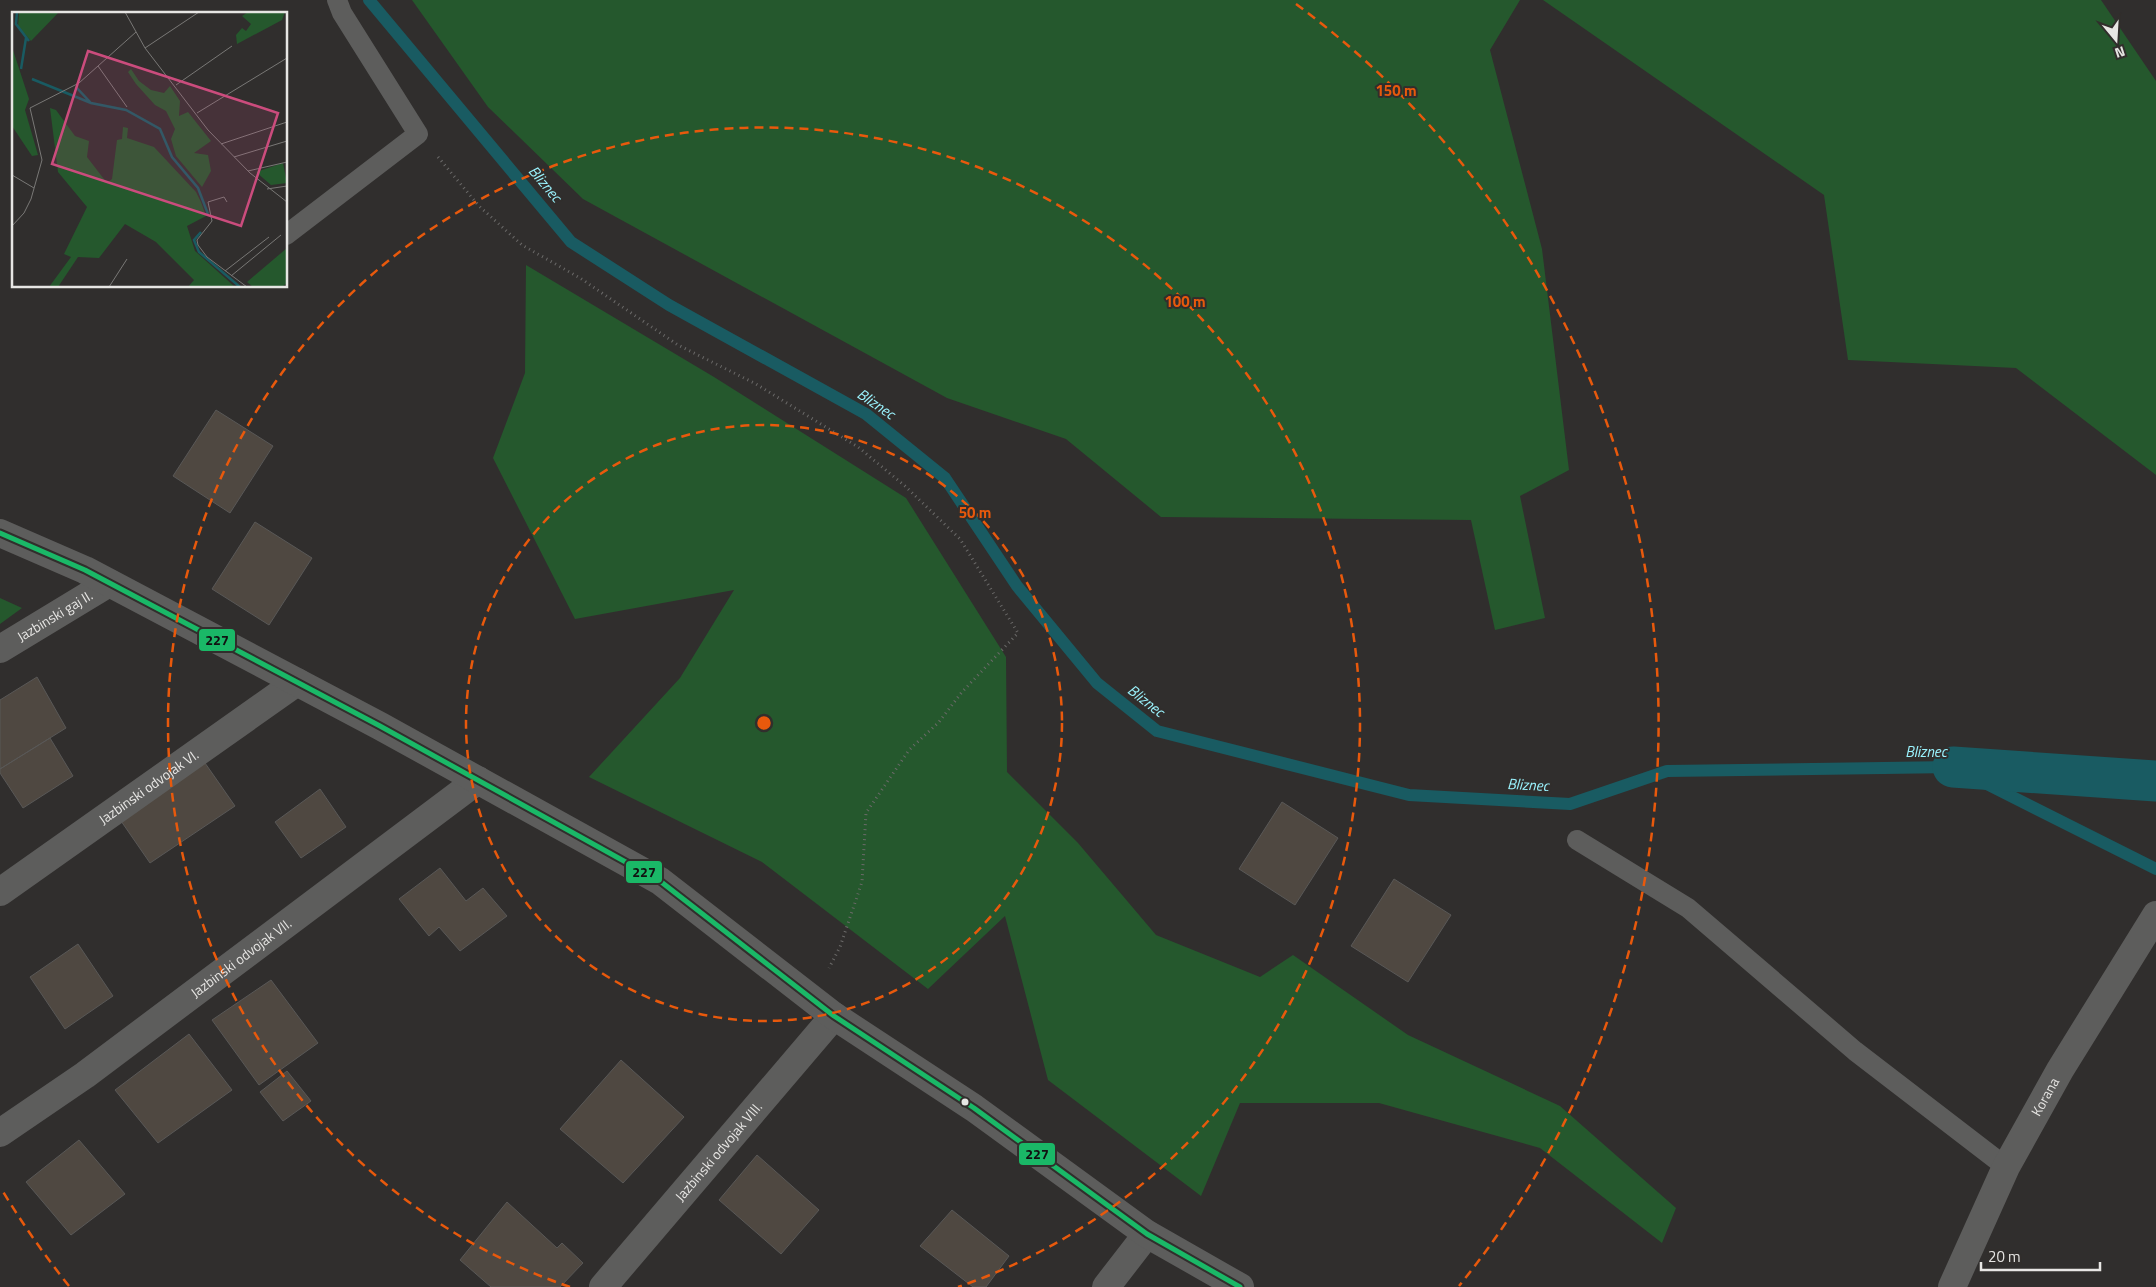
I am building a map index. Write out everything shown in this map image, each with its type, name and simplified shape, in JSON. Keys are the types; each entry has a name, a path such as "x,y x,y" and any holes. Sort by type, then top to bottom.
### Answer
{"street":[{"path":"0,533 109,584 297,682 660,880 834,1016 974,1108 1147,1234 1240,1287"},
{"name":"Jazbinski gaj II.","path":"0,649 109,584"},
{"name":"Jazbinski odvojak VI.","path":"0,892 297,682"},
{"name":"Jazbinski odvojak VII.","path":"0,1134 84,1075 478,780"},
{"name":"Korana","path":"1952,1287 2006,1167 2060,1070 2156,915"},
{"name":"Jazbinski odvojak VIII.","path":"603,1287 834,1016"},
{"path":"1106,1287 1147,1234"}],"lane":[{"path":"288,233 418,134 342,13 337,0"},
{"path":"1577,840 1688,908 1855,1051 2006,1167"}],"path":[{"path":"418,134 479,206 522,245 580,278 678,345 756,384 858,447 905,486 960,539 1018,632 962,692 939,722 909,750 866,813 862,882 840,947 825,975"}],"green space":[{"path":"412,0 1520,0 1490,50 1542,249 1569,470 1520,496 1545,618 1495,630 1471,520 1161,517 1066,439 947,398 583,199 488,107"},
{"path":"1543,0 2101,0 2156,81 2156,475 2016,368 1848,360 1824,195"},
{"path":"526,265 714,377 906,498 1006,657 1007,772 1078,843 1156,935 1260,977 1293,955 1408,1035 1560,1106 1676,1208 1662,1243 1540,1148 1379,1103 1240,1103 1201,1196 1048,1080 1005,916 928,989 762,862 589,777 680,678 734,590 575,619 493,458 525,373"},
{"path":"0,598 22,608 0,624"}],"building":[{"path":"216,410 273,446 230,513 173,476"},
{"path":"255,522 312,558 269,625 212,589"},
{"path":"37,677 66,728 0,769 0,700"},
{"path":"50,738 73,776 23,808 0,773 0,769"},
{"path":"205,763 235,806 150,863 121,821"},
{"path":"320,789 346,827 301,858 275,822"},
{"path":"1282,802 1338,838 1295,905 1239,869"},
{"path":"440,868 466,901 483,888 507,916 460,951 439,927 429,936 399,899"},
{"path":"1394,879 1451,915 1408,982 1351,946"},
{"path":"78,944 113,996 65,1029 30,977"},
{"path":"271,980 318,1043 259,1085 212,1020"},
{"path":"189,1034 232,1090 158,1143 115,1090"},
{"path":"621,1060 684,1117 623,1183 560,1129"},
{"path":"287,1071 311,1101 283,1121 260,1092"},
{"path":"79,1140 125,1194 71,1235 26,1182"},
{"path":"757,1155 819,1210 781,1254 719,1200"},
{"path":"507,1202 557,1248 562,1243 583,1263 560,1287 491,1287 460,1260"},
{"path":"952,1210 1009,1256 986,1287 973,1287 920,1246"}],"waterway":[{"name":"Bliznec","path":"369,0 571,242 669,305 866,414 945,478 1017,586 1097,683 1157,731 1409,795 1570,804 1667,771 1953,767 2156,869"},
{"path":"1953,767 2156,781"}],"transit line":[{"name":"227","path":"0,533 85,570 380,726 660,881 834,1016 974,1108 1147,1234 1240,1287"}]}
